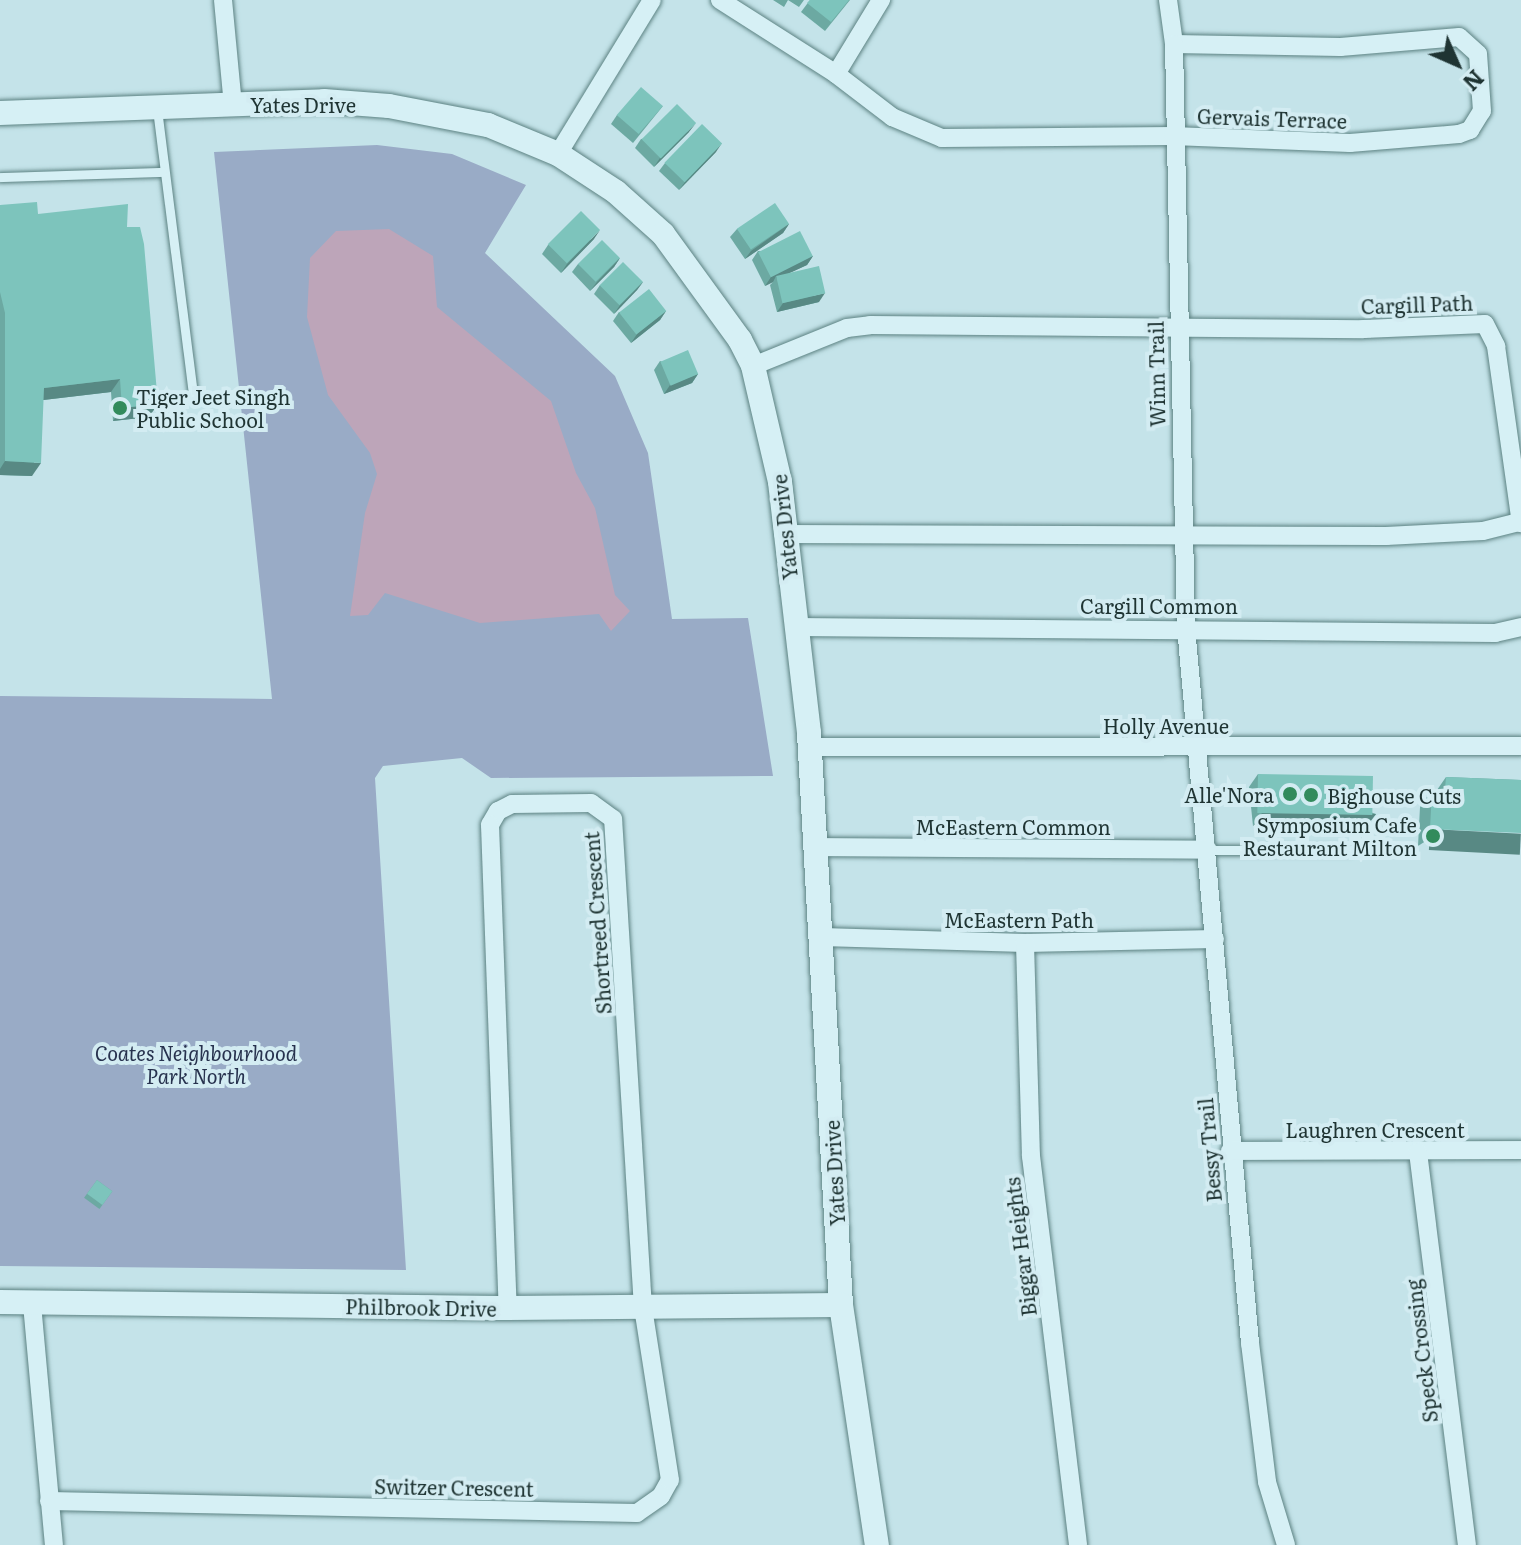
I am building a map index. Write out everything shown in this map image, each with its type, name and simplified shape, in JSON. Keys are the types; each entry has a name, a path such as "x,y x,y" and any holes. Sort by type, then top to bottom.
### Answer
{"street":[{"path":"223,0 233,105"},
{"path":"558,154 652,0"},
{"name":"Gervais Terrace","path":"720,0 836,74 892,117 942,138 1173,136 1366,142 1459,134 1470,130 1482,111 1478,54 1459,37 1340,47 1174,44"},
{"path":"836,74 881,0"},
{"name":"Winn Trail","path":"1168,0 1174,44 1180,531 1186,627 1199,747"},
{"name":"Yates Drive","path":"0,113 324,101 389,106 488,125 558,154 616,192 663,234 703,285 753,366 780,482 783,534 810,747 818,847 841,1305 877,1545"},
{"name":"Cargill Path","path":"753,366 847,328 870,325 1177,325 1363,329 1485,324 1496,346 1520,523 1483,531 1386,536 1180,531 783,534"},
{"name":"Cargill Common","path":"795,627 1186,627 1495,633 1521,627"},
{"name":"Holly Avenue","path":"810,747 1521,746"},
{"name":"Bessy Trail","path":"1199,747 1230,1151 1267,1482 1286,1545"},
{"name":"Shortreed Crescent","path":"508,1308 490,825 498,811 512,804 591,803 613,819 643,1308"},
{"name":"McEastern Common","path":"818,847 1208,850"},
{"name":"McEastern Path","path":"822,937 1025,943 1215,939"},
{"name":"Biggar Heights","path":"1025,943 1031,1156 1078,1545"},
{"name":"Laughren Crescent","path":"1230,1151 1521,1150"},
{"name":"Speck Crossing","path":"1418,1152 1467,1545"},
{"name":"Philbrook Drive","path":"0,1302 508,1308 841,1305"},
{"path":"32,1304 54,1545"},
{"name":"Switzer Crescent","path":"49,1501 637,1513 650,1507 670,1480 643,1308"}],"lane":[{"path":"157,108 162,172 178,243 193,395"},
{"path":"0,177 162,172"},
{"path":"1208,850 1349,850"}],"green space":[{"name":"Coates Neighbourhood Park North","path":"377,145 452,154 526,185 485,253 615,376 648,453 672,619 748,618 773,776 491,778 462,758 383,766 375,778 406,1270 0,1266 0,696 272,699 214,152"}],"shaded area":[{"path":"389,229 433,256 437,307 551,401 576,473 595,508 615,595 630,611 611,631 599,614 480,623 385,593 368,615 350,616 365,513 377,474 370,453 328,395 307,317 310,258 336,231"}],"building":[{"path":"810,0 849,0 831,22 807,3"},
{"path":"641,87 663,106 639,134 617,115"},
{"path":"677,104 696,123 661,158 642,139"},
{"path":"702,124 722,143 685,182 664,163"},
{"path":"37,202 38,214 128,204 127,227 140,227 144,244 158,404 122,408 120,379 44,388 41,463 5,461 5,313 0,292 0,205"},
{"path":"775,203 789,224 751,249 737,229"},
{"path":"581,211 600,230 567,263 548,244"},
{"path":"800,231 813,256 771,277 758,252"},
{"path":"602,240 620,258 596,282 578,264"},
{"path":"623,262 643,282 619,305 600,285"},
{"path":"819,266 825,293 782,303 776,276"},
{"path":"649,289 666,311 636,334 619,312"},
{"path":"688,350 698,374 671,386 660,362"},
{"path":"1258,774 1373,776 1372,815 1257,813"},
{"path":"1446,777 1521,780 1521,833 1430,829 1432,790 1445,789"},
{"path":"97,1180 112,1191 102,1205 87,1194"}],"place":[{"name":"Tiger Jeet Singh Public School","path":"120,408"},
{"name":"Alle'Nora","path":"1290,794"},
{"name":"Bighouse Cuts","path":"1311,795"},
{"name":"Symposium Cafe Restaurant Milton","path":"1433,836"}]}
